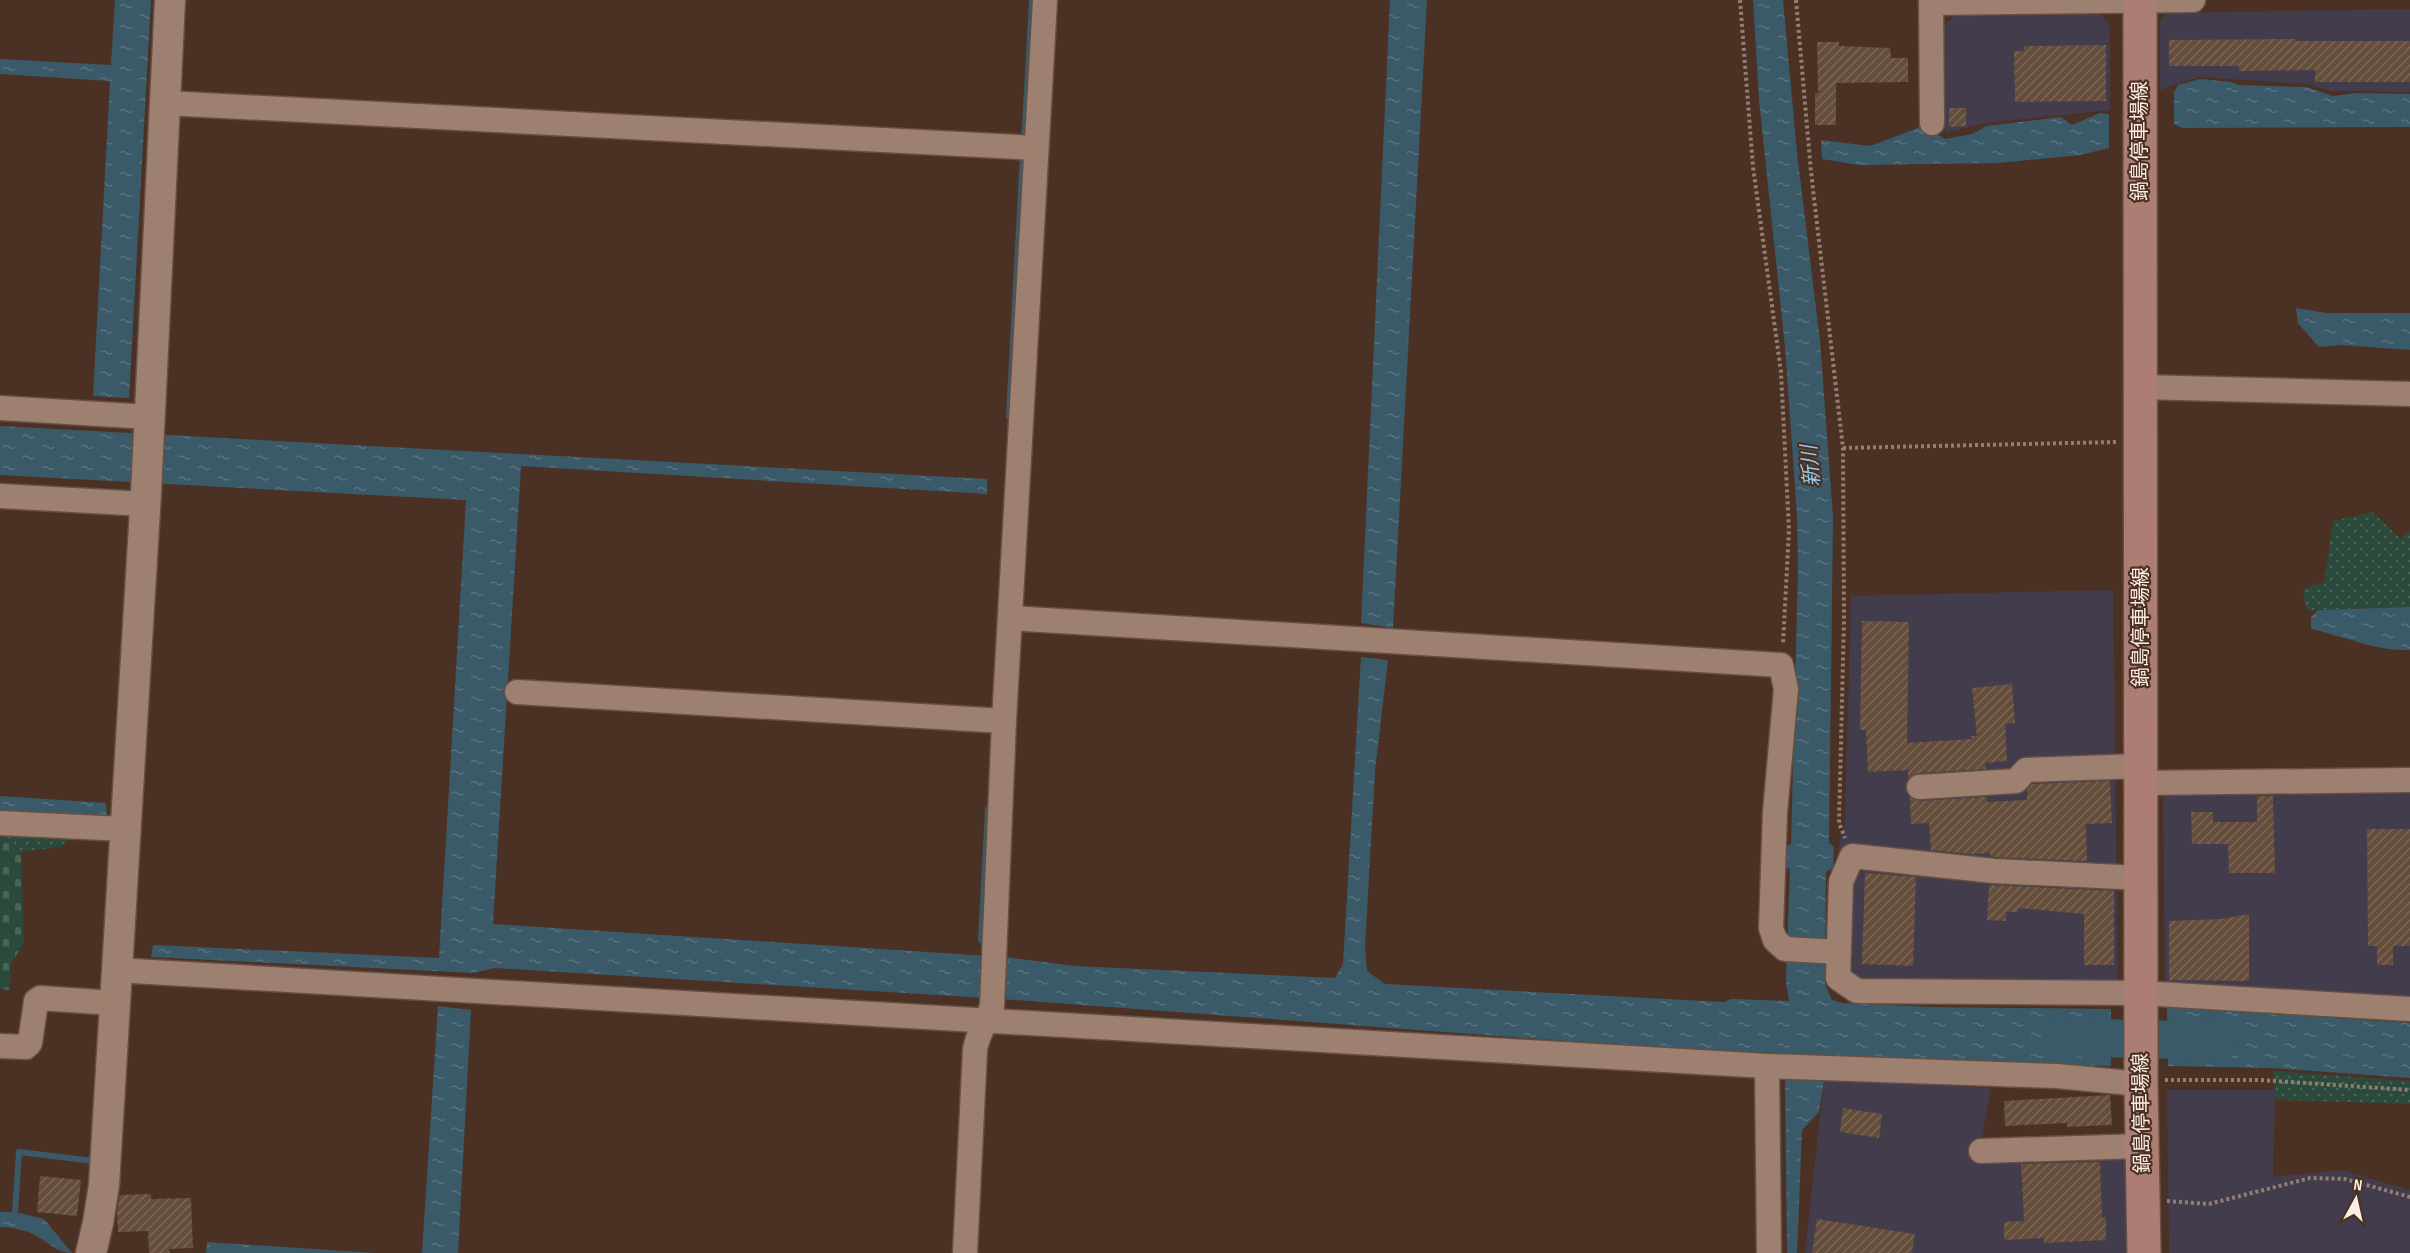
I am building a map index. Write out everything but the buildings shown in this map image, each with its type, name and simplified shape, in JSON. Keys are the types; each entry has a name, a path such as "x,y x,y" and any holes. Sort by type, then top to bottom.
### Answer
{"main road":[{"name":"鍋島停車場線","path":"2140,0 2141,1084 2144,1253"}],"street":[{"path":"90,1253 104,1185 145,498 171,0"},
{"path":"965,1253 975,1050 977,1035 990,1013 995,943 997,720 1010,618 1045,0"},
{"path":"1932,123 1931,2 2193,0"},
{"path":"165,103 1036,148"},
{"path":"2140,387 2410,394"},
{"path":"0,408 110,415 149,423"},
{"path":"0,496 145,498"},
{"path":"1010,618 1781,665 1786,689 1775,813 1771,928 1775,940 1785,949 1835,952"},
{"path":"517,692 997,720"},
{"path":"1919,787 2016,781 2026,770 2141,775 2410,780"},
{"path":"0,823 124,829"},
{"path":"2141,878 1994,871 1852,856 1841,882 1835,952 1838,978 1857,991 2141,993 2410,1009"},
{"path":"116,970 990,1013 1767,1066 2057,1076 2141,1084"},
{"path":"0,1046 26,1047 30,1043 36,1001 40,998 114,1003"},
{"path":"1767,1066 1769,1253"},
{"path":"1981,1151 2142,1146"}],"path":[{"path":"1740,0 1753,167 1781,372 1789,530 1781,665"},
{"path":"1796,0 1810,172 1843,448 1844,620 1839,823 1852,856"},
{"path":"1843,448 2140,441"},
{"path":"2141,1084 2161,1080 2260,1080 2410,1090"},
{"path":"2143,1199 2209,1204 2310,1178 2345,1179 2410,1197"}],"shaded area":[{"path":"2410,9 2410,92 2330,91 2309,84 2198,77 2160,90 2160,22 2167,13"},
{"path":"2100,14 2110,25 2110,110 1985,123 1945,133 1944,25 1954,16"},
{"path":"2113,590 2118,1002 1841,996 1832,978 1838,849 1845,823 1851,596"},
{"path":"2163,787 2410,788 2410,1001 2165,991"},
{"path":"1824,1080 1991,1088 1978,1159 2125,1155 2127,1253 1805,1253"},
{"path":"2167,1090 2275,1090 2273,1177 2342,1170 2410,1190 2410,1253 2169,1253"}],"green space":[{"path":"2372,512 2401,539 2410,530 2410,607 2306,610 2303,589 2324,582 2333,521"},
{"path":"0,829 75,834 61,847 21,852 13,842 0,840"},
{"path":"0,840 13,842 21,852 24,943 11,964 10,990 0,989"},
{"path":"2273,1071 2410,1081 2410,1104 2275,1100"}],"water":[{"path":"115,0 151,0 129,398 93,396 110,81 0,74 0,59 111,65"},
{"path":"1390,0 1427,0 1393,628 1361,623"},
{"name":"新川","path":"1753,0 1783,0 1797,153 1820,341 1833,517 1829,843 1834,847 1833,868 1826,872 1825,984 1832,1000 1842,1003 1933,1007 2111,1009 2111,1066 1805,1058 1002,999 495,968 473,973 151,957 153,945 439,958 466,500 0,475 0,426 987,479 987,494 521,466 493,924 1004,957 1075,966 1335,978 1343,964 1361,657 1388,660 1375,771 1365,947 1367,971 1385,984 1724,1002 1731,999 1789,1001 1786,982 1790,869 1782,866 1783,847 1791,844 1798,569 1797,516 1785,347 1759,100"},
{"path":"2200,79 2239,85 2306,87 2333,96 2356,93 2410,94 2410,127 2182,128 2174,124 2174,92 2178,85"},
{"path":"2100,113 2109,114 2109,148 2080,155 1998,163 1859,165 1822,159 1821,140 1870,146 1923,126 1945,139 1972,134 1987,126 2061,117 2072,125"},
{"path":"2296,308 2326,313 2410,313 2410,350 2342,345 2319,347 2298,323"},
{"path":"2410,607 2410,650 2372,646 2311,629 2311,617 2318,610"},
{"path":"0,796 106,803 107,817 0,810"},
{"path":"438,1006 471,1010 458,1253 422,1253"},
{"path":"2167,1007 2410,1023 2410,1078 2273,1068 2168,1066"},
{"path":"1803,1077 1824,1080 1819,1112 1802,1130 1797,1253 1787,1253 1785,1079"},
{"path":"0,1212 15,1212 44,1219 72,1253 58,1250 29,1232 0,1227"},
{"path":"207,1242 375,1253 206,1253"}],"waterway":[{"path":"1024,143 1032,0"},
{"path":"1009,416 1023,153"},
{"path":"981,940 988,809"},
{"path":"2060,1037 2219,1041"},
{"path":"15,1212 19,1152 94,1161"}]}
